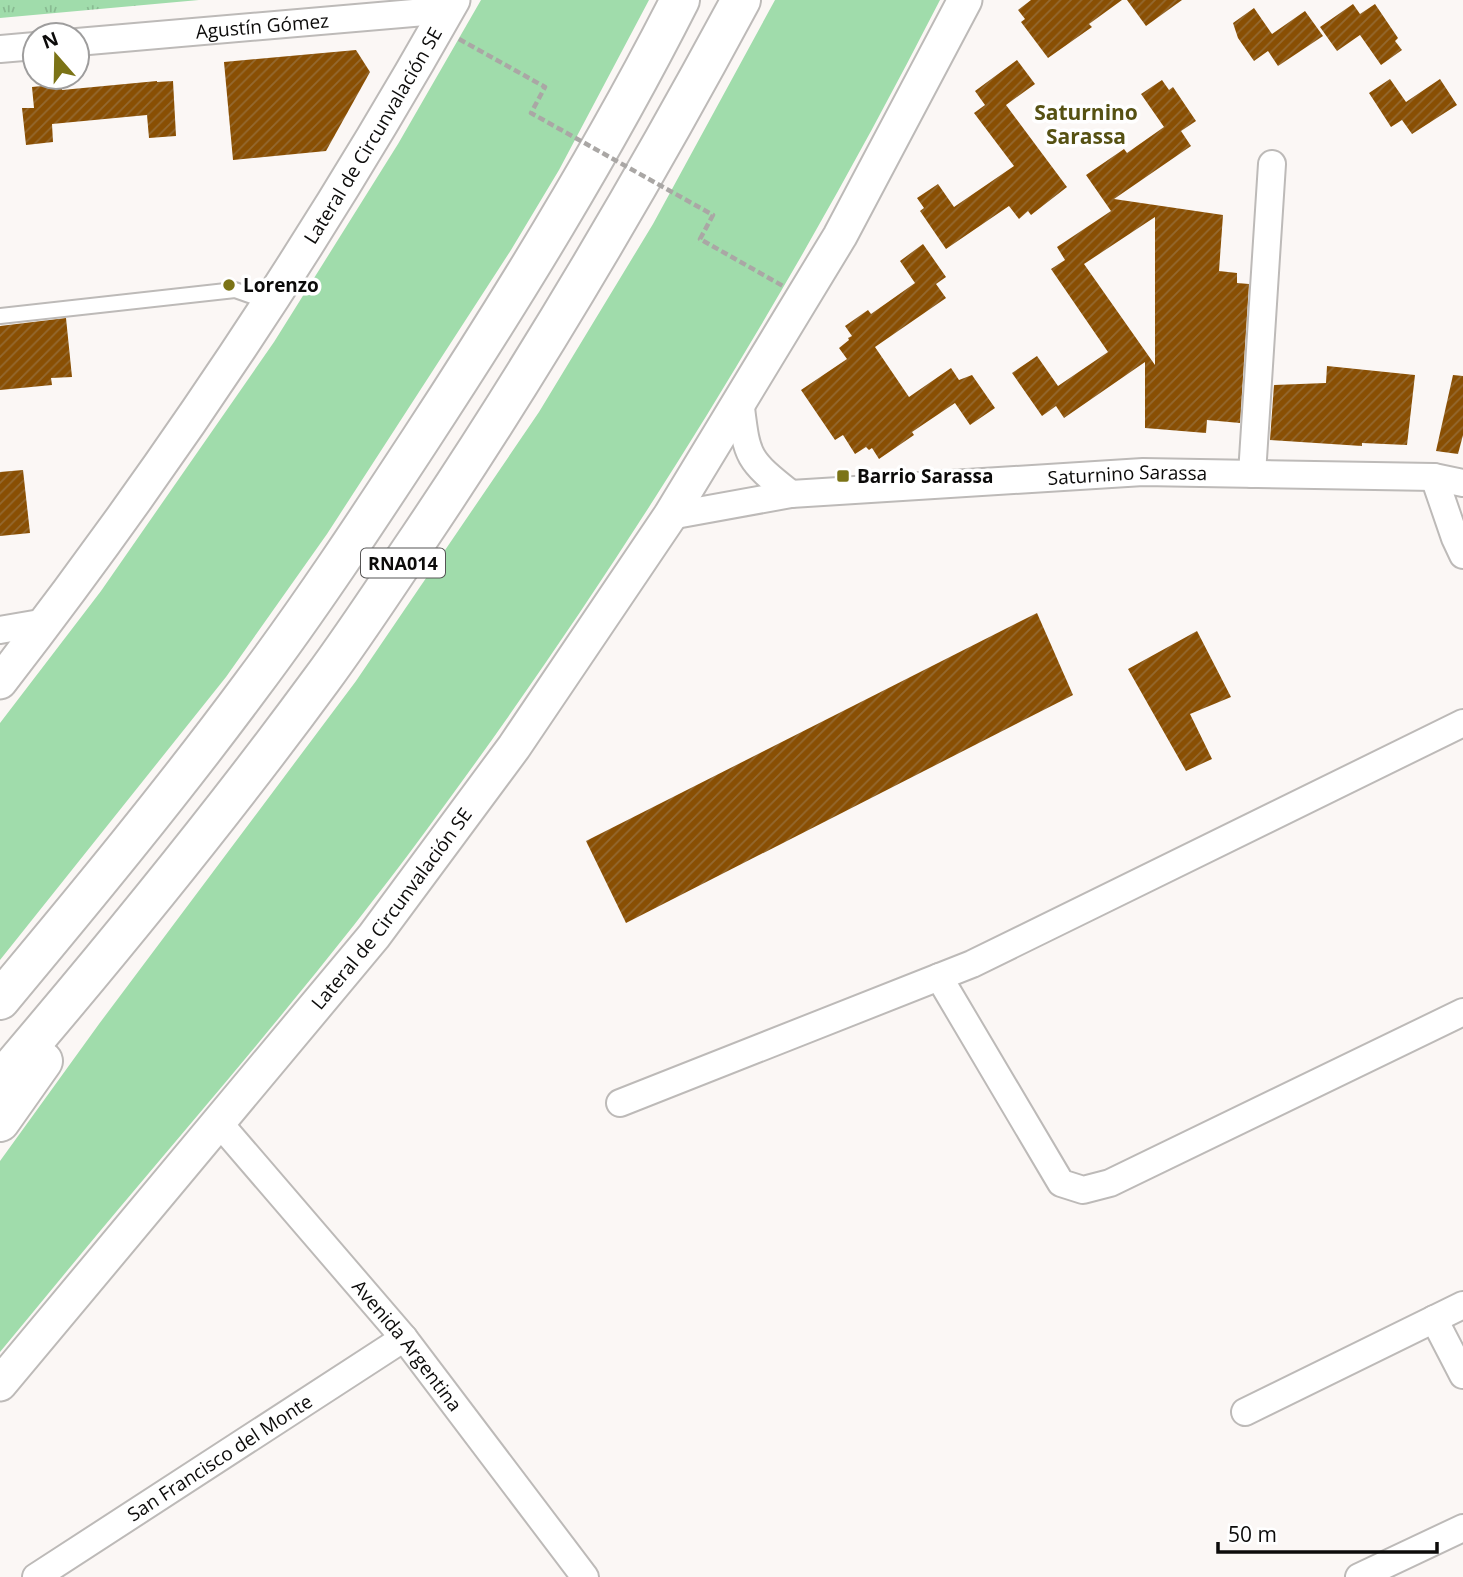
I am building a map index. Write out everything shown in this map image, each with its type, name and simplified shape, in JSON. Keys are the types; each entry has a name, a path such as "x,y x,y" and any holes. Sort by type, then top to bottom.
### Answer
{"highway":[{"name":"RNA014","path":"0,1000 123,852 250,687 363,529 536,257 651,57 680,0"},
{"name":"RNA014","path":"0,1081 173,875 323,678 465,470 566,311 685,103 740,0"},
{"path":"0,1122 173,875"}],"street":[{"name":"Lateral de Circunvalación SE","path":"0,1384 220,1124 374,936 521,736 670,516 840,236 965,0"},
{"name":"Lateral de Circunvalación SE","path":"0,682 166,458 271,302 453,16"},
{"name":"Agustín Gómez","path":"91,41 453,16"},
{"path":"0,49 21,47"},
{"path":"1252,474 1272,164"},
{"path":"740,400 749,453 762,471 791,494"},
{"name":"Saturnino Sarassa","path":"670,516 791,494 1143,471 1434,477 1463,483"},
{"path":"1434,477 1463,555"},
{"path":"0,630 46,622"},
{"path":"620,1103 972,964 1463,723"},
{"path":"939,977 1061,1183 1083,1190 1110,1183 1463,1012"},
{"name":"Avenida Argentina","path":"220,1124 404,1338 585,1577"},
{"path":"1245,1412 1463,1305"},
{"path":"1434,1319 1463,1375"},
{"name":"San Francisco del Monte","path":"36,1577 404,1338"},
{"path":"1359,1577 1463,1528"}],"lane":[{"path":"0,316 235,290 271,302"}],"path":[{"path":"453,16 545,87 531,113 713,215 700,239 783,286"}],"green space":[{"path":"0,0 199,0 0,18"},
{"path":"481,0 649,0 559,170 511,250 327,534 226,677 0,960 0,723 101,591 274,342 398,144"},
{"path":"775,0 940,0 824,216 763,322 634,530 497,733 391,877 320,967 0,1352 0,1161 356,681 539,412 653,224"}],"building":[{"path":"1031,0 1122,0 1089,24 1092,27 1048,58 1021,22 1025,19 1018,10"},
{"path":"1127,0 1182,0 1146,26"},
{"path":"1353,4 1360,14 1375,4 1398,38 1395,41 1402,50 1381,65 1360,35 1337,51 1320,27"},
{"path":"1254,8 1272,34 1305,11 1323,36 1278,66 1268,51 1254,61 1238,38 1233,23"},
{"path":"356,50 370,72 326,151 233,160 224,62"},
{"path":"1017,60 1035,84 1006,105 1067,187 1031,215 1028,211 1019,219 1009,206 946,249 920,211 924,208 917,198 938,184 954,207 1014,166 974,113 985,105 975,91"},
{"path":"1390,79 1406,102 1440,79 1457,105 1412,134 1402,120 1391,127 1369,93"},
{"path":"1162,80 1169,90 1173,87 1196,121 1181,131 1191,146 1114,199 1223,215 1219,271 1237,273 1237,283 1249,284 1240,423 1207,420 1206,433 1145,428 1145,362 1064,418 1056,406 1042,416 1012,373 1037,356 1058,386 1108,352 1051,269 1065,260 1057,247 1111,211 1086,175 1124,149 1127,153 1164,127 1141,94","holes":["1155,217 1155,365 1084,264"]},
{"path":"173,81 176,136 149,138 147,115 52,124 53,142 26,145 22,108 34,108 32,91 91,91 91,87"},
{"path":"923,244 946,277 936,284 946,298 875,347 909,397 951,368 959,380 972,375 995,408 970,425 955,403 912,432 914,435 879,459 872,448 869,450 866,447 855,454 843,435 835,440 801,390 847,359 839,348 852,336 845,326 868,310 871,314 915,283 900,261"},
{"path":"66,318 72,377 51,378 52,385 0,390 0,326"},
{"path":"1327,366 1415,375 1407,445 1362,443 1362,446 1270,440 1274,385 1326,383"},
{"path":"1453,375 1463,376 1463,435 1458,454 1436,451"},
{"path":"23,470 30,533 0,536 0,472"},
{"path":"1037,613 1073,695 626,923 586,841"},
{"path":"1197,631 1231,697 1190,714 1212,759 1186,771 1128,669"}],"place":[{"name":"Lorenzo","path":"229,285"},
{"name":"Barrio Sarassa","path":"843,476"}],"district":[{"name":"Saturnino Sarassa","path":"1086,124"}]}
